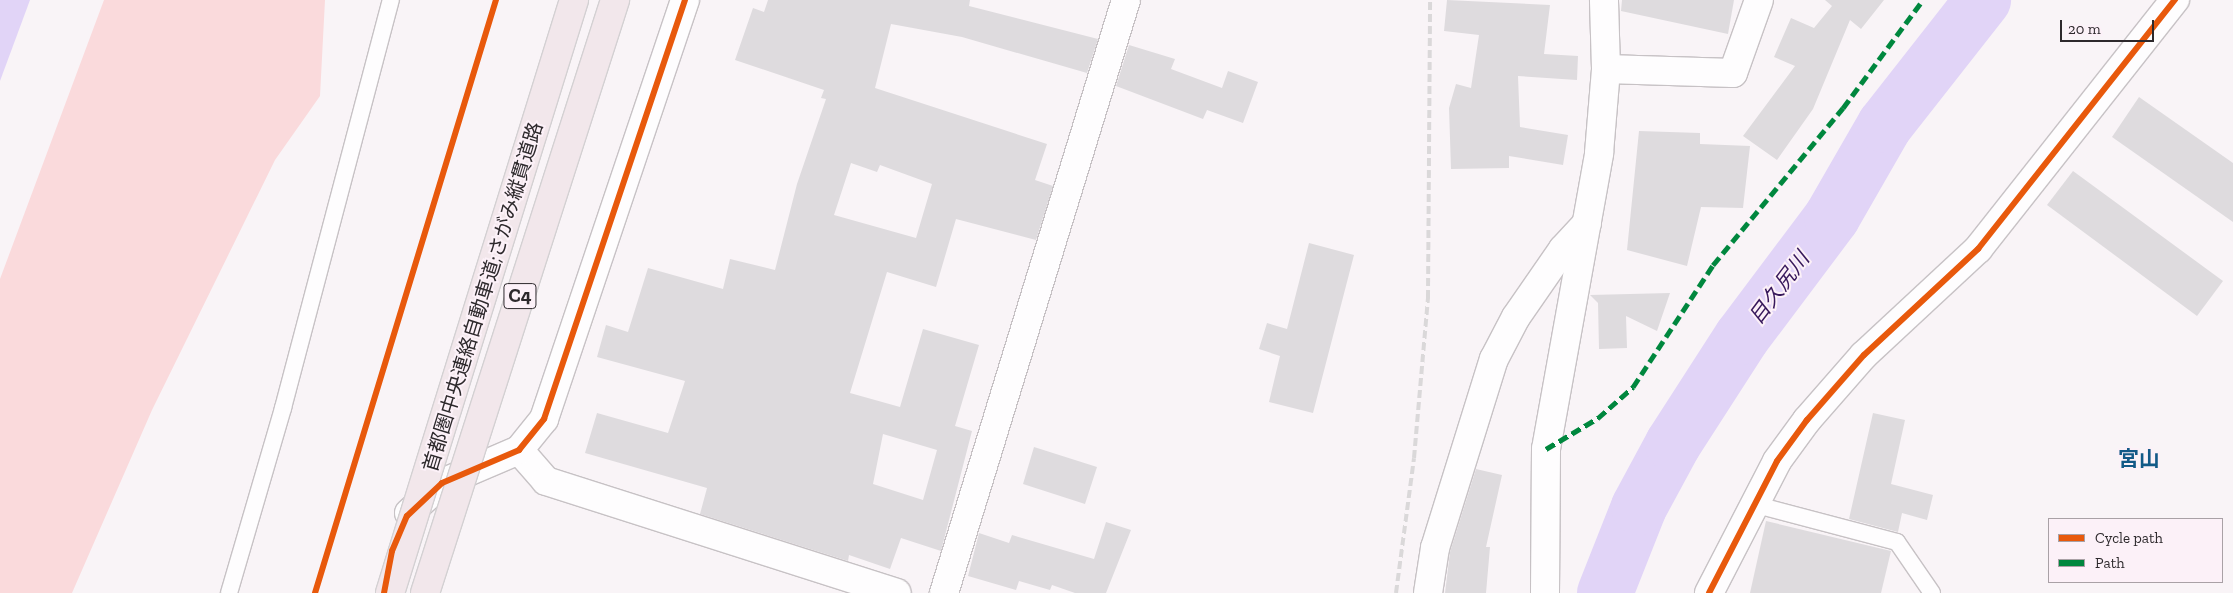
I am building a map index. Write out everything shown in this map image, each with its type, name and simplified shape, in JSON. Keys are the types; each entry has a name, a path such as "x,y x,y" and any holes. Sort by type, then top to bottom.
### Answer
{"highway":[{"name":"首都圏中央連絡自動車道;さがみ縦貫道路","path":"390,593 574,0"},
{"name":"首都圏中央連絡自動車道;さがみ縦貫道路","path":"425,593 616,0"}],"street":[{"path":"384,593 392,551 406,516 442,483 519,450 544,419 685,0"},
{"path":"1545,593 1543,526 1546,449 1599,153 1606,69 1604,0"},
{"path":"1606,69 1733,73 1759,0"},
{"path":"1709,593 1753,504 1807,420 1864,355 1972,256 2175,0"},
{"path":"944,593 1119,2"},
{"path":"1428,593 1435,548 1494,360 1521,310 1586,223"},
{"path":"519,450 546,481 897,593"}],"lane":[{"path":"229,593 283,408 391,0"},
{"path":"1753,504 1897,542 1932,593"}],"shaded area":[{"path":"0,0 30,0 0,81"},
{"path":"104,0 325,0 320,96 275,160 152,410 72,593 0,593 0,279"}],"building":[{"path":"768,0 970,0 969,6 1098,39 1087,73 962,37 891,24 875,88 1047,144 1035,180 1053,186 1036,240 956,219 936,287 887,272 850,393 900,407 923,329 979,345 955,426 972,431 941,551 901,538 890,569 849,555 848,561 700,514 707,488 585,453 597,413 668,433 685,381 597,357 606,325 628,332 648,268 723,289 730,259 775,270 797,184 826,99 821,98 824,90 735,60 753,8 764,12","holes":["851,163 877,172 880,165 932,184 916,238 834,215","883,434 937,450 923,500 873,484"]},
{"path":"1447,0 1550,5 1544,54 1578,56 1577,80 1518,76 1520,127 1568,135 1563,165 1509,156 1509,168 1451,169 1449,108 1456,84 1471,88 1479,35 1444,31"},
{"path":"1622,0 1734,0 1728,34 1621,11"},
{"path":"1825,0 1884,0 1861,29 1850,20 1813,109 1777,160 1743,136 1795,66 1774,57 1791,18 1814,28 1832,6"},
{"path":"1129,45 1175,59 1171,69 1222,88 1228,71 1258,82 1243,123 1207,110 1203,119 1116,86"},
{"path":"2139,97 2233,163 2233,222 2112,137"},
{"path":"1639,131 1700,133 1700,144 1750,146 1743,208 1701,207 1687,266 1627,250"},
{"path":"2073,171 2223,281 2197,316 2047,205"},
{"path":"1309,243 1354,255 1313,413 1269,402 1280,356 1259,349 1267,323 1287,329"},
{"path":"1670,293 1657,331 1626,316 1627,348 1599,349 1598,303 1590,295"},
{"path":"1873,413 1905,420 1891,484 1933,495 1927,520 1902,513 1898,532 1849,519"},
{"path":"1034,447 1097,467 1085,504 1023,484"},
{"path":"1476,469 1502,475 1486,547 1490,547 1486,593 1445,593 1450,552"},
{"path":"1766,521 1891,551 1881,593 1750,593"},
{"path":"1106,522 1131,530 1106,593 1075,593 1052,585 1050,590 1019,581 1016,590 968,576 979,533 1009,543 1012,535 1094,559"}],"waterway":[{"name":"目久尻川","path":"1605,593 1639,507 1673,444 1742,337 1832,217 1885,125 1983,0"}],"railway":[{"path":"1396,593 1414,458 1428,298 1430,0"}],"marked path":[{"path":"1546,449 1598,418 1633,387 1713,265 1843,108 1923,0"}],"cycle path":[{"path":"315,593 496,0"},
{"path":"384,593 392,551 407,516 442,483 519,450 544,419 685,0"},
{"path":"1709,593 1777,461 1807,420 1864,355 1978,249 2175,0"}],"district":[{"name":"宮山","path":"2139,459"}]}
